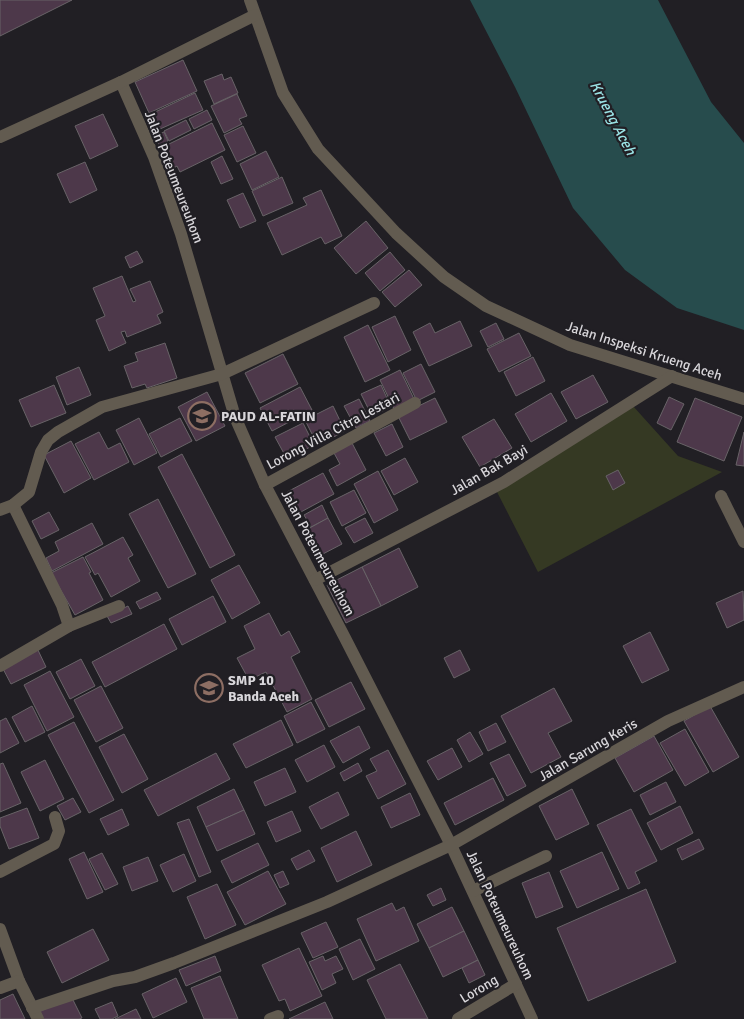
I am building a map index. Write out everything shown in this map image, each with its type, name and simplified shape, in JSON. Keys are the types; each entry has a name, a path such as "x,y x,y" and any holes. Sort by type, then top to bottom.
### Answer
{"street":[{"name":"Jalan Inspeksi Krueng Aceh","path":"250,0 283,93 318,149 396,233 444,277 463,292 486,306 570,345 744,399"},
{"path":"0,137 121,82 255,15"},
{"name":"Jalan Poteumeureuhom","path":"121,82 154,157 182,234 235,417 265,485 451,845 532,1019"},
{"path":"0,510 13,505 29,492 41,452 48,440 58,432 102,408 222,374 374,303"},
{"name":"Jalan Bak Bayi","path":"315,580 504,482 672,376"},
{"name":"Lorong Villa Citra Lestari","path":"265,485 415,403"},
{"path":"721,496 744,542"},
{"path":"13,505 62,605 69,626"},
{"path":"0,666 69,626 119,606"},
{"name":"Jalan Sarung Keris","path":"35,1013 113,981 135,977 233,941 327,902 451,845 668,721 744,687"},
{"path":"0,872 54,844 59,832 55,817"},
{"path":"473,891 546,856"},
{"path":"0,929 19,981 35,1013"},
{"path":"0,988 19,981"},
{"name":"Lorong","path":"458,1019 516,984"}],"green space":[{"path":"633,406 678,456 722,472 538,572 496,490"}],"water":[{"name":"Krueng Aceh","path":"470,0 658,0 711,102 744,143 744,330 677,308 625,270 573,208 515,87"}],"building":[{"path":"0,0 72,0 0,36"},
{"path":"183,60 197,91 149,113 135,82"},
{"path":"222,74 224,80 231,77 238,93 214,104 204,81"},
{"path":"195,93 203,110 160,129 153,113"},
{"path":"237,94 247,116 239,119 242,124 224,133 211,106"},
{"path":"207,110 212,120 194,129 189,119"},
{"path":"103,114 118,146 90,159 75,126"},
{"path":"186,120 191,130 169,141 164,131"},
{"path":"212,123 225,150 180,172 177,166 170,170 162,154 169,150 167,145"},
{"path":"243,126 256,153 237,162 224,135"},
{"path":"164,132 168,141 159,145 155,136"},
{"path":"266,151 279,177 252,190 240,164"},
{"path":"222,156 233,179 221,184 211,162"},
{"path":"85,162 97,190 70,203 57,174"},
{"path":"282,177 293,203 263,216 252,191"},
{"path":"321,190 342,236 325,244 321,237 282,255 267,223 307,205 303,198"},
{"path":"243,193 256,221 240,228 227,200"},
{"path":"366,221 388,248 356,274 334,248"},
{"path":"137,251 143,262 130,268 125,257"},
{"path":"390,252 405,270 380,291 365,273"},
{"path":"409,270 422,285 395,307 382,292"},
{"path":"122,276 133,302 136,301 130,289 150,281 163,312 157,315 161,323 127,337 125,331 121,332 126,343 109,351 96,320 105,316 93,288"},
{"path":"395,316 411,350 388,362 372,327"},
{"path":"460,321 472,346 429,366 413,332 430,323 435,333"},
{"path":"496,323 504,339 488,347 480,331"},
{"path":"368,325 390,370 365,382 344,337"},
{"path":"519,333 531,356 499,372 487,349"},
{"path":"165,343 177,378 147,388 145,384 132,388 124,366 138,361 135,353"},
{"path":"283,354 298,384 260,403 245,373"},
{"path":"533,357 545,381 516,396 504,372"},
{"path":"421,364 435,392 417,401 403,373"},
{"path":"79,367 91,395 67,405 56,377"},
{"path":"400,370 414,399 394,409 380,380"},
{"path":"593,375 608,402 576,419 561,392"},
{"path":"54,385 66,413 31,427 19,400"},
{"path":"381,385 391,407 372,416 361,394"},
{"path":"300,387 312,410 272,431 260,408"},
{"name":"PAUD AL-FATIN","path":"207,392 225,426 196,441 178,407"},
{"path":"551,393 567,421 531,442 515,414"},
{"path":"669,397 684,404 671,430 657,423"},
{"path":"435,398 447,422 410,440 398,416"},
{"path":"695,398 742,417 724,461 677,442"},
{"path":"359,399 370,421 356,428 344,406"},
{"path":"333,406 345,431 326,441 320,430 312,434 305,420"},
{"path":"139,418 157,453 134,465 116,430"},
{"path":"180,418 192,441 161,457 149,434"},
{"path":"494,419 512,448 480,467 462,437"},
{"path":"303,423 314,445 287,459 275,437"},
{"path":"392,424 403,447 386,456 374,433"},
{"path":"99,432 108,449 120,443 129,462 94,480 75,444"},
{"path":"744,432 744,466 736,465"},
{"path":"71,441 91,478 64,493 44,455"},
{"path":"352,443 366,470 337,486 329,470 340,464 334,453"},
{"path":"182,454 235,555 210,568 158,467"},
{"path":"405,458 418,482 394,495 381,471"},
{"path":"618,470 625,483 613,490 606,476"},
{"path":"378,471 398,510 374,523 354,484"},
{"path":"323,473 334,494 299,513 287,492"},
{"path":"354,490 366,513 342,526 330,502"},
{"path":"158,499 196,574 168,588 129,514"},
{"path":"322,505 328,518 311,527 304,515"},
{"path":"49,512 59,530 41,539 32,521"},
{"path":"328,518 342,544 319,556 306,530"},
{"path":"365,518 373,533 354,543 345,528"},
{"path":"92,523 103,544 52,571 46,558 59,551 55,542"},
{"path":"123,537 133,555 128,558 140,581 111,597 98,573 95,575 85,557"},
{"path":"399,548 418,587 381,606 362,567"},
{"path":"83,557 103,600 75,615 51,573"},
{"path":"239,565 260,603 232,619 211,580"},
{"path":"362,567 381,606 346,623 327,585"},
{"path":"743,591 744,620 727,628 716,603"},
{"path":"157,592 161,599 140,609 136,602"},
{"path":"213,596 226,622 182,645 169,619"},
{"path":"128,606 132,614 111,623 107,616"},
{"path":"269,613 281,636 289,631 300,652 291,657 312,699 287,712 266,672 249,680 237,658 255,649 244,626"},
{"path":"164,624 177,649 105,687 92,662"},
{"path":"650,632 669,670 642,683 623,646"},
{"path":"37,648 46,667 11,684 1,665"},
{"path":"460,650 470,670 454,678 444,658"},
{"path":"81,659 95,686 70,699 56,672"},
{"path":"50,671 74,717 47,731 24,685"},
{"path":"351,682 365,709 329,727 315,700"},
{"path":"101,686 123,728 96,742 74,700"},
{"path":"554,688 572,721 548,733 561,757 531,773 501,716"},
{"path":"311,702 325,729 297,743 284,716"},
{"path":"32,706 45,732 25,742 12,717"},
{"path":"710,706 739,757 713,772 684,721"},
{"path":"6,718 19,743 0,753 0,721"},
{"path":"281,720 293,745 246,768 233,744"},
{"path":"74,722 114,800 89,813 48,735"},
{"path":"496,723 506,742 488,751 479,732"},
{"path":"359,726 370,748 343,763 330,741"},
{"path":"685,729 709,772 685,786 660,743"},
{"path":"470,732 483,754 469,762 457,740"},
{"path":"124,734 148,779 122,793 99,747"},
{"path":"654,736 673,770 634,792 615,758"},
{"path":"324,745 335,767 307,782 295,760"},
{"path":"452,748 462,767 438,780 427,761"},
{"path":"388,750 406,784 378,799 366,776 377,771 370,759"},
{"path":"216,753 230,779 158,816 144,790"},
{"path":"509,754 526,786 507,796 490,763"},
{"path":"45,760 64,799 40,811 21,772"},
{"path":"3,763 21,803 0,812 0,764"},
{"path":"358,763 362,771 344,781 340,773"},
{"path":"285,768 296,792 265,806 254,782"},
{"path":"493,778 504,800 455,825 444,803"},
{"path":"666,782 676,802 650,815 640,795"},
{"path":"234,789 244,810 206,827 197,807"},
{"path":"572,789 589,824 556,840 539,806"},
{"path":"338,792 349,815 321,829 309,807"},
{"path":"410,793 420,815 391,828 381,807"},
{"path":"73,798 81,812 65,820 57,806"},
{"path":"680,806 693,833 661,850 647,823"},
{"path":"27,808 39,838 9,849 0,826 0,818"},
{"path":"122,809 129,825 108,835 100,819"},
{"path":"631,809 657,861 635,872 640,883 628,889 597,825"},
{"path":"244,810 255,834 217,851 206,827"},
{"path":"292,811 301,831 276,842 267,822"},
{"path":"189,819 211,872 199,877 177,823"},
{"path":"356,831 372,865 337,882 321,848"},
{"path":"699,839 704,849 682,860 677,849"},
{"path":"258,843 269,865 232,883 221,861"},
{"path":"309,850 315,861 297,870 291,859"},
{"path":"84,852 103,892 87,899 69,859"},
{"path":"602,852 619,889 577,908 560,871"},
{"path":"102,853 118,884 105,890 89,859"},
{"path":"184,854 196,881 173,892 160,865"},
{"path":"148,857 158,881 132,891 123,867"},
{"path":"268,871 286,904 245,925 227,892"},
{"path":"283,871 289,884 280,888 274,875"},
{"path":"549,872 563,907 536,918 522,883"},
{"path":"217,884 236,925 205,939 187,897"},
{"path":"441,888 446,900 433,906 427,895"},
{"path":"646,889 676,962 588,1001 557,928"},
{"path":"392,903 396,911 404,907 419,941 376,961 357,919"},
{"path":"452,907 464,931 429,948 417,924"},
{"path":"326,922 338,947 313,958 301,933"},
{"path":"93,929 109,960 62,983 47,952"},
{"path":"464,931 478,960 443,977 429,948"},
{"path":"360,939 375,969 353,980 339,949"},
{"path":"299,948 322,996 290,1011 285,999 279,1001 262,965"},
{"path":"215,956 221,971 186,986 179,970"},
{"path":"323,956 325,961 336,956 343,969 332,974 336,983 322,990 309,962"},
{"path":"478,960 485,975 469,983 462,968"},
{"path":"400,964 428,1019 386,1019 367,980"},
{"path":"220,976 238,1019 204,1019 191,988"},
{"path":"176,978 187,1002 153,1018 142,994"},
{"path":"13,994 25,1019 0,1019 0,1000"},
{"path":"71,996 82,1018 40,1019 37,1013"},
{"path":"112,1002 118,1016 112,1019 100,1019 95,1009"},
{"path":"325,1002 333,1019 289,1019"},
{"path":"136,1009 141,1019 115,1019"}],"place":[{"name":"PAUD AL-FATIN","path":"202,416"},
{"name":"SMP 10 Banda Aceh","path":"209,688"}]}
